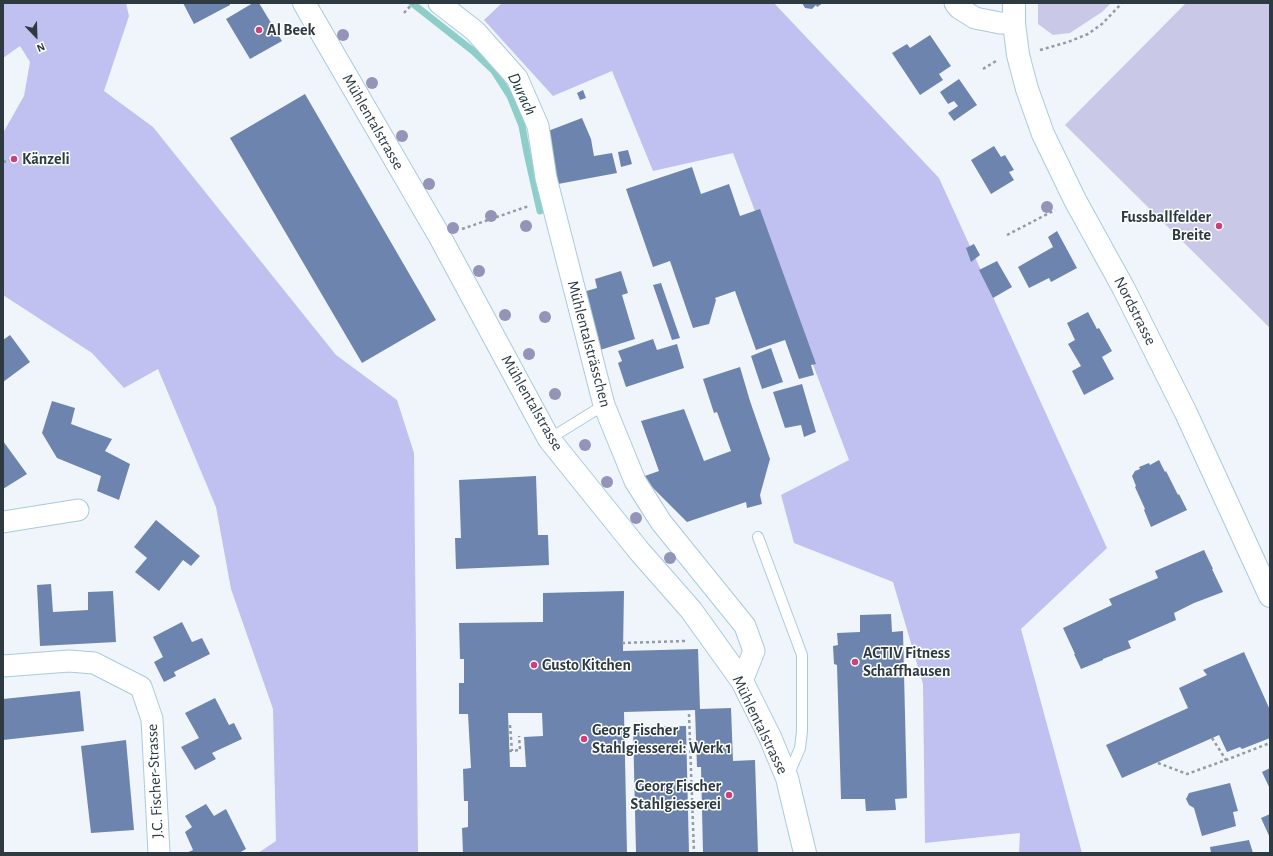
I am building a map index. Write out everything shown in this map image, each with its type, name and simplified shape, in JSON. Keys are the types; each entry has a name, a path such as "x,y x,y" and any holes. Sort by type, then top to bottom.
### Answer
{"street":[{"name":"Mühlentalstrasse","path":"304,3 440,237 550,439 640,552 691,610 742,681 770,736 787,778 805,853"},
{"name":"Mühlentalsträsschen","path":"439,3 475,31 517,78 538,126 546,178 604,405 635,481 661,522 745,626 754,651 742,681"},
{"name":"Nordstrasse","path":"955,3 959,8 975,18 1000,23 1014,13"},
{"name":"Nordstrasse","path":"1014,13 1018,55 1026,89 1043,134 1075,200 1124,289 1179,399 1270,596"},
{"path":"3,522 78,510"},
{"name":"J.C. Fischer-Strasse","path":"3,666 69,661 94,663 141,687 152,719 159,853"}],"lane":[{"path":"550,439 604,405"},
{"path":"758,537 802,655 802,732 800,748 787,778"}],"path":[{"path":"404,13 413,3"},
{"path":"1036,51 1068,42 1088,34 1102,24 1122,3"},
{"path":"982,69 1000,58"},
{"path":"3,162 14,159"},
{"path":"440,237 527,207"},
{"path":"1007,235 1055,210"},
{"path":"622,643 688,641"},
{"path":"689,714 694,853"},
{"path":"510,725 510,751 520,750 519,736"},
{"path":"1212,738 1226,760"},
{"path":"1158,763 1187,774 1270,743"}],"shaded area":[{"path":"3,3 126,3 129,16 104,91 153,127 336,355 397,400 414,453 418,853 258,853 276,841 273,709 231,589 216,507 158,369 124,388 92,353 3,295 3,133 24,96 30,62 20,46 3,58"},
{"path":"502,3 774,3 939,178 1107,548 1021,629 1082,853 1019,853 1020,833 925,843 923,684 893,582 794,543 781,495 849,460 733,153 653,171 612,71 553,96 484,20"},
{"path":"1038,3 1111,3 1102,12 1070,33 1053,35 1038,24"},
{"name":"Fussballfelder Breite","path":"1186,3 1270,3 1270,328 1065,125"}],"building":[{"path":"183,3 230,3 230,5 194,24"},
{"path":"253,3 259,3 282,41 250,59 226,19"},
{"path":"802,3 823,3 817,7 816,5 812,9 805,8"},
{"path":"930,35 951,66 939,74 943,80 920,95 892,53 907,44 910,48"},
{"path":"959,79 977,105 954,121 948,113 958,106 954,101 948,104 940,92"},
{"path":"583,90 586,98 580,100 577,93"},
{"path":"305,94 436,320 362,363 230,138"},
{"path":"582,118 591,139 594,156 612,153 617,173 558,184 548,131"},
{"path":"994,146 1001,157 1005,155 1014,170 1009,172 1014,180 991,194 971,160"},
{"path":"628,150 632,164 621,167 618,152"},
{"path":"692,167 701,194 729,184 740,216 760,209 816,364 811,365 814,375 799,379 785,340 756,350 735,291 715,298 716,300 709,324 693,328 670,261 653,267 626,189"},
{"path":"1057,231 1077,268 1051,282 1049,278 1029,288 1018,267 1053,247 1048,237"},
{"path":"974,244 980,255 971,262 966,248"},
{"path":"997,261 1012,287 993,298 979,270"},
{"path":"621,271 628,293 622,295 635,339 600,350 583,292 597,288 595,279"},
{"path":"661,283 680,338 672,340 653,285"},
{"path":"1088,312 1097,329 1099,328 1112,351 1102,357 1114,379 1084,395 1072,371 1081,366 1068,344 1075,340 1067,323"},
{"path":"10,335 30,362 3,382 3,340"},
{"path":"653,339 657,350 677,344 684,368 626,387 618,363 622,361 618,351"},
{"path":"771,348 783,382 762,389 751,356"},
{"path":"740,367 770,459 760,495 762,504 747,508 746,502 687,522 642,477 659,471 641,421 684,409 704,461 731,451 717,412 714,413 703,379"},
{"path":"802,384 816,432 804,437 801,425 785,428 773,392"},
{"path":"52,401 75,408 71,424 112,439 105,451 130,464 119,500 97,491 101,476 57,458 42,433"},
{"path":"3,441 27,474 3,489"},
{"path":"1159,460 1187,510 1151,527 1132,476 1135,471 1140,469 1139,467 1149,463 1150,465"},
{"path":"536,476 538,535 548,535 549,565 456,569 455,538 461,538 459,480"},
{"path":"156,520 200,556 191,566 183,560 159,591 135,572 147,558 134,547"},
{"path":"1204,550 1223,592 1194,603 1174,613 1176,620 1128,641 1131,648 1081,669 1063,628 1112,605 1109,599 1158,578 1155,571"},
{"path":"51,584 53,612 88,610 88,592 113,591 116,642 40,646 37,585"},
{"path":"624,591 623,651 698,649 700,709 731,708 733,761 755,760 758,853 703,853 701,767 697,767 695,710 624,712 627,853 463,853 462,828 468,827 468,801 464,801 463,769 471,768 468,714 459,714 459,683 464,683 464,659 460,659 459,623 543,622 543,593","holes":["508,713 542,713 543,736 524,737 526,767 510,767"]},
{"path":"891,614 892,632 903,631 907,798 895,799 896,810 866,811 865,799 841,799 837,665 834,664 833,646 838,645 837,633 860,632 860,615"},
{"path":"182,622 192,642 202,638 210,654 174,672 176,676 164,682 154,662 163,657 153,637"},
{"path":"1244,652 1270,710 1270,738 1242,749 1240,747 1227,752 1219,735 1122,778 1106,745 1188,708 1179,688 1207,675 1203,670"},
{"path":"80,691 84,731 3,740 3,699"},
{"path":"215,698 229,725 234,723 242,739 212,753 216,759 195,770 181,747 199,738 185,713"},
{"path":"686,726 689,853 636,853 633,727"},
{"path":"126,740 134,830 91,833 81,746"},
{"path":"1270,768 1270,789 1262,772"},
{"path":"1230,783 1238,811 1233,812 1236,826 1202,836 1194,808 1189,805 1186,799 1189,793"},
{"path":"206,804 214,816 226,809 246,849 239,853 186,853 193,850 185,832 192,827 185,816"},
{"path":"1270,814 1270,838 1261,818"},
{"path":"1249,840 1253,853 1211,853 1210,847"}],"waterway":[{"name":"Durach","path":"412,3 473,51 494,71 510,96 522,126 540,211"}],"place":[{"name":"Al Beek","path":"259,30"},
{"name":"Känzeli","path":"14,159"},
{"name":"Fussballfelder Breite","path":"1219,226"},
{"name":"ACTIV Fitness Schaffhausen","path":"855,662"},
{"name":"Gusto Kitchen","path":"534,665"},
{"name":"Georg Fischer Stahlgiesserei: Werk 1","path":"584,739"},
{"name":"Georg Fischer Stahlgiesserei","path":"729,795"}]}
